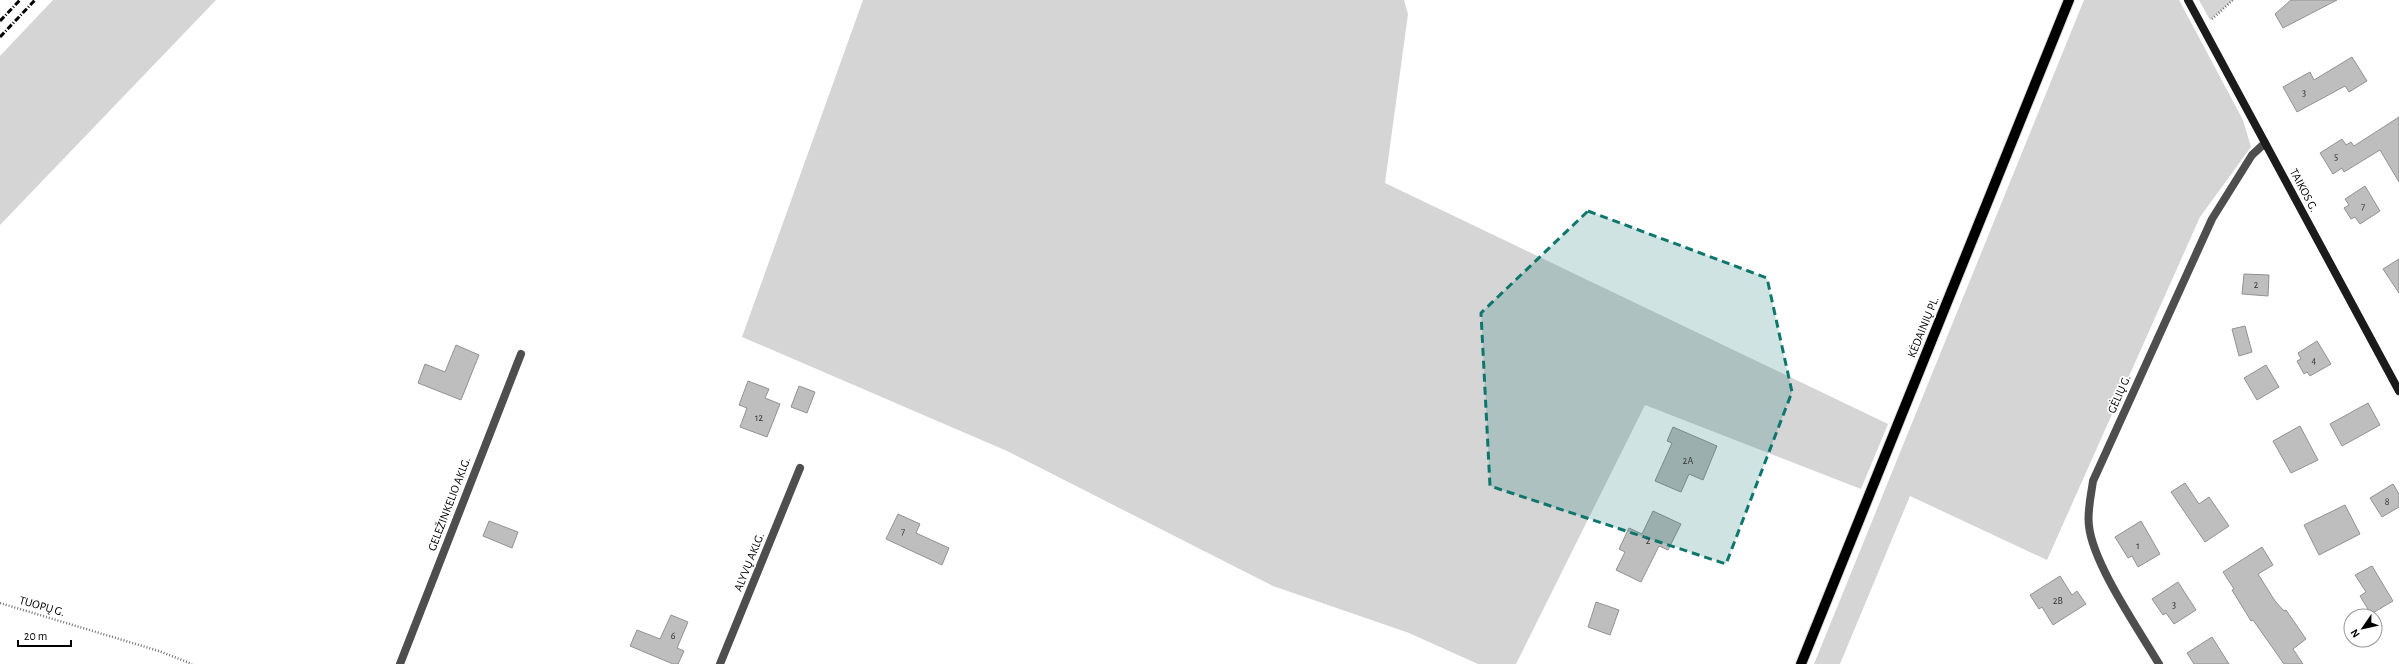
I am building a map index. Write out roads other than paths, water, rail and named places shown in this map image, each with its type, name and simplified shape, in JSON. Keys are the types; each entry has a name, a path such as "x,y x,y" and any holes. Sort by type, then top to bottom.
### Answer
{"main road":[{"name":"KĖDAINIŲ PL.","path":"1801,664 2069,0"},
{"name":"TAIKOS G.","path":"2188,0 2399,391"}],"street":[{"name":"GĖLIŲ G.","path":"2159,664 2099,559 2089,528 2089,509 2093,481 2212,219 2252,155 2265,143"},
{"name":"GELEŽINKELIO AKLG.","path":"400,664 521,354"},
{"name":"ALYVŲ AKLG.","path":"720,664 800,468"}],"railway":[{"path":"0,21 20,0"},
{"path":"0,37 35,0"}]}
